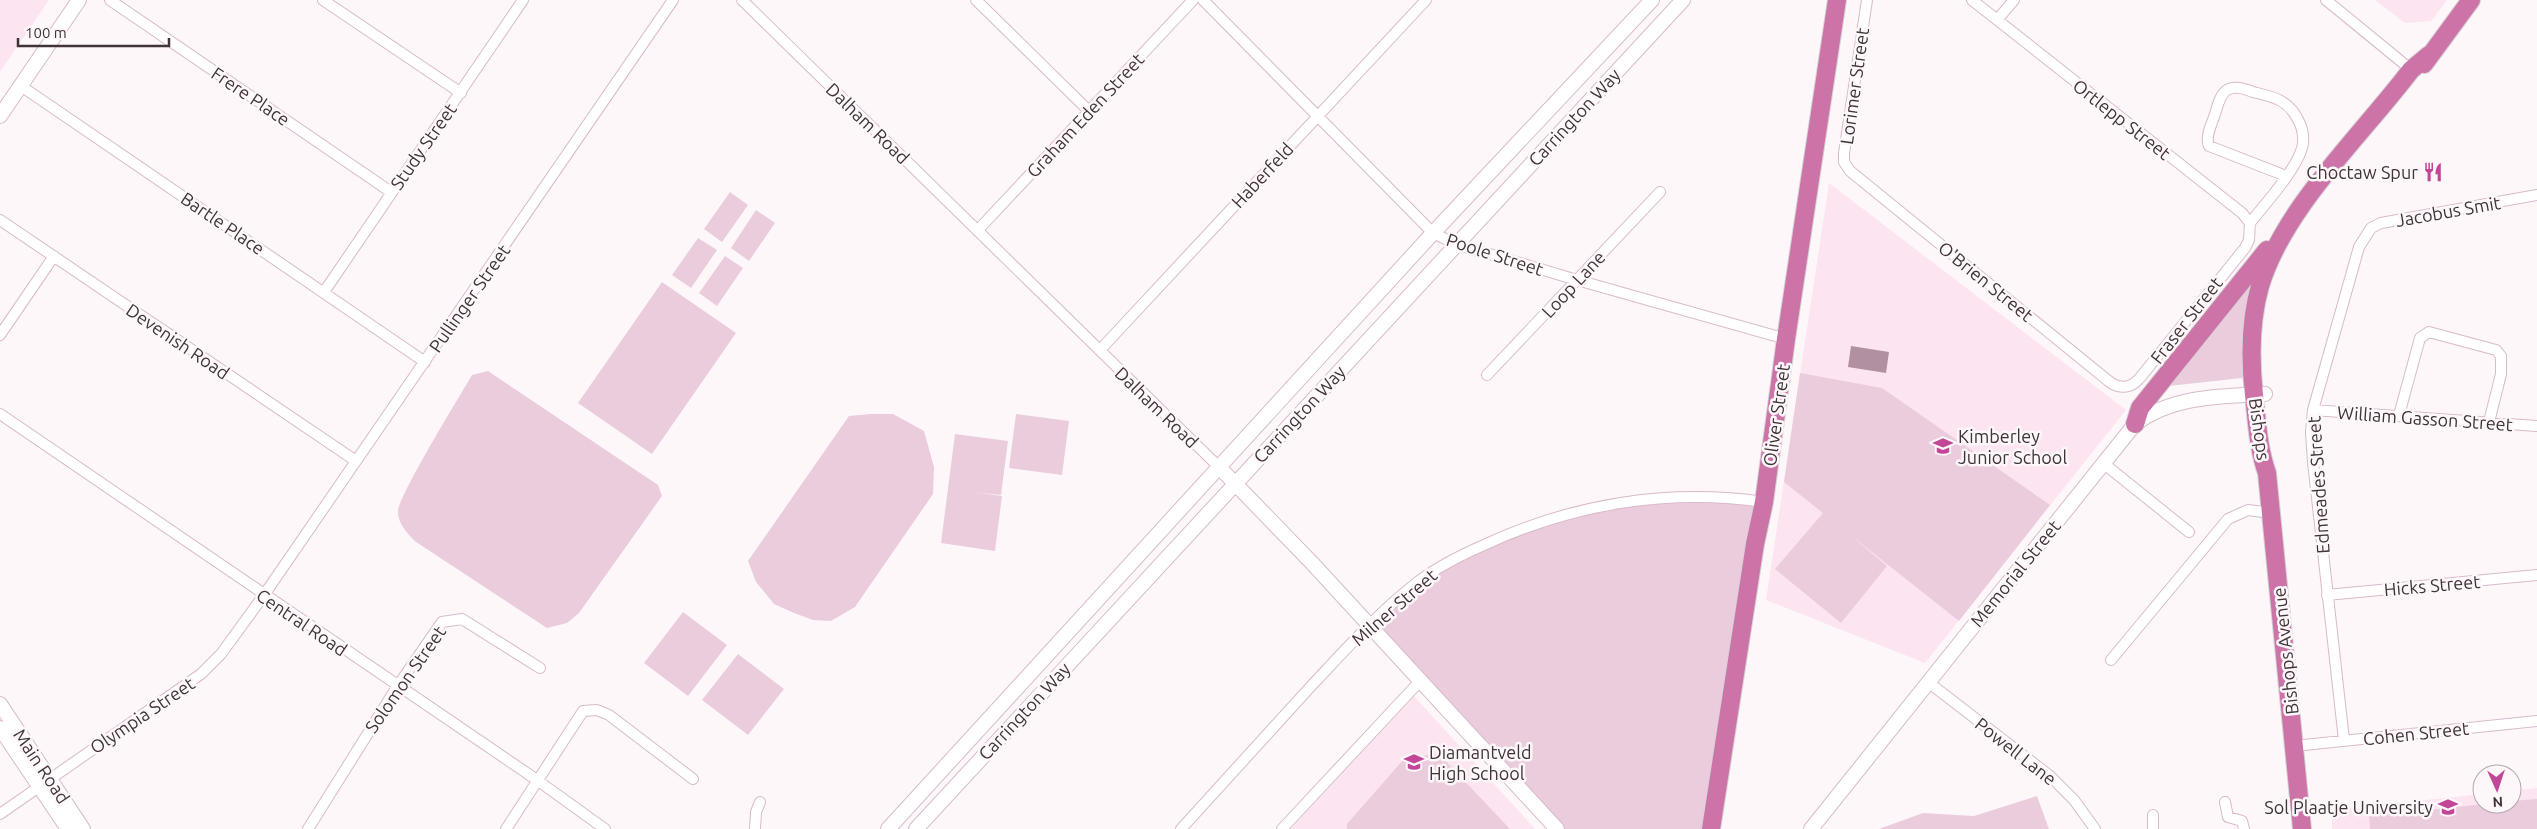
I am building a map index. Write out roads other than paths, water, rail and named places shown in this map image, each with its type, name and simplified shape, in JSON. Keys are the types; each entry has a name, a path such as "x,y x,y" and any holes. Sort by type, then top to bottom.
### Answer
{"highway":[{"name":"Oliver Street","path":"1712,829 1755,544 1764,502 1786,339 1837,0"},
{"path":"2135,424 2140,408 2285,228 2429,55 2471,0"},
{"path":"2259,386 2267,296 2283,252 2414,72"},
{"path":"2259,386 2252,334 2256,305 2267,265 2285,228"},
{"name":"Bishops","path":"2259,386 2270,450 2267,473"},
{"name":"Bishops Avenue","path":"2267,473 2302,829"}],"street":[{"path":"0,116 79,0"},
{"name":"Frere Place","path":"110,0 391,192"},
{"path":"323,0 460,93"},
{"name":"Study Street","path":"324,292 523,0"},
{"name":"Pullinger Street","path":"264,595 673,0"},
{"name":"Dalham Road","path":"742,0 1235,482 1557,829"},
{"path":"976,0 1089,111"},
{"name":"Graham Eden Street","path":"978,230 1193,0"},
{"name":"Poole Street","path":"1203,0 1433,233 1456,244 1786,339"},
{"name":"Haberfeld","path":"1100,350 1426,0"},
{"name":"Carrington Way","path":"888,829 1433,233 1652,0"},
{"name":"Carrington Way","path":"916,829 1235,482 1683,0"},
{"name":"Lorimer Street","path":"1850,171 1844,162 1844,153 1866,0"},
{"name":"Ortlepp Street","path":"1972,0 2242,213 2250,223"},
{"path":"1997,20 2014,0"},
{"path":"2326,0 2414,72"},
{"name":"Bartle Place","path":"21,86 425,362"},
{"path":"2250,223 2286,176 2302,149 2303,130 2293,113 2280,100 2239,88 2228,89 2222,94 2210,128 2207,140 2209,146 2286,176"},
{"name":"O'Brien Street","path":"1850,171 2111,383 2123,387"},
{"name":"Loop Lane","path":"1487,375 1660,192"},
{"name":"Jacobus Smit","path":"2364,236 2371,228 2381,224 2537,194"},
{"name":"Devenish Road","path":"0,220 356,461"},
{"name":"Fraser Street","path":"2123,387 2132,385 2139,379 2245,248 2249,240 2250,223"},
{"name":"Edmeades Street","path":"2344,740 2311,432 2313,410 2359,247 2364,236"},
{"path":"0,335 54,256"},
{"path":"2399,415 2420,338 2429,332 2496,350 2501,356 2501,374 2489,422"},
{"name":"Memorial Street","path":"1811,829 2135,424 2155,410 2171,404 2259,386"},
{"name":"William Gasson Street","path":"2313,410 2537,426"},
{"name":"Central Road","path":"0,414 397,687 537,780 605,829"},
{"path":"2103,463 2189,532"},
{"name":"Milner Street","path":"1180,829 1369,625 1419,581 1442,565 1505,535 1546,520 1625,501 1669,497 1725,497 1764,502"},
{"path":"2111,660 2228,518 2248,510 2271,513"},
{"name":"Hicks Street","path":"2327,595 2537,575"},
{"name":"Olympia Street","path":"0,814 208,668 264,595"},
{"name":"Solomon Street","path":"308,829 397,687 442,622 448,619 462,619 540,668"},
{"path":"1282,829 1420,680"},
{"name":"Powell Lane","path":"1928,682 2050,776 2074,800 2095,829"},
{"name":"Main Road","path":"0,704 68,829"},
{"path":"506,829 583,712 590,709 609,715 693,779"},
{"name":"Cohen Street","path":"2294,746 2537,721"},
{"name":"Main Road","path":"0,728 83,829"},
{"path":"755,829 756,812 760,802"},
{"path":"2225,802 2228,817 2242,821 2244,829"},
{"path":"2153,815 2153,829"}],"place":[{"name":"Choctaw Spur","path":"2433,172"},
{"name":"Kimberley Junior School","path":"1943,446"},
{"name":"Diamantveld High School","path":"1414,762"},
{"name":"Sol Plaatje University","path":"2448,807"}]}
